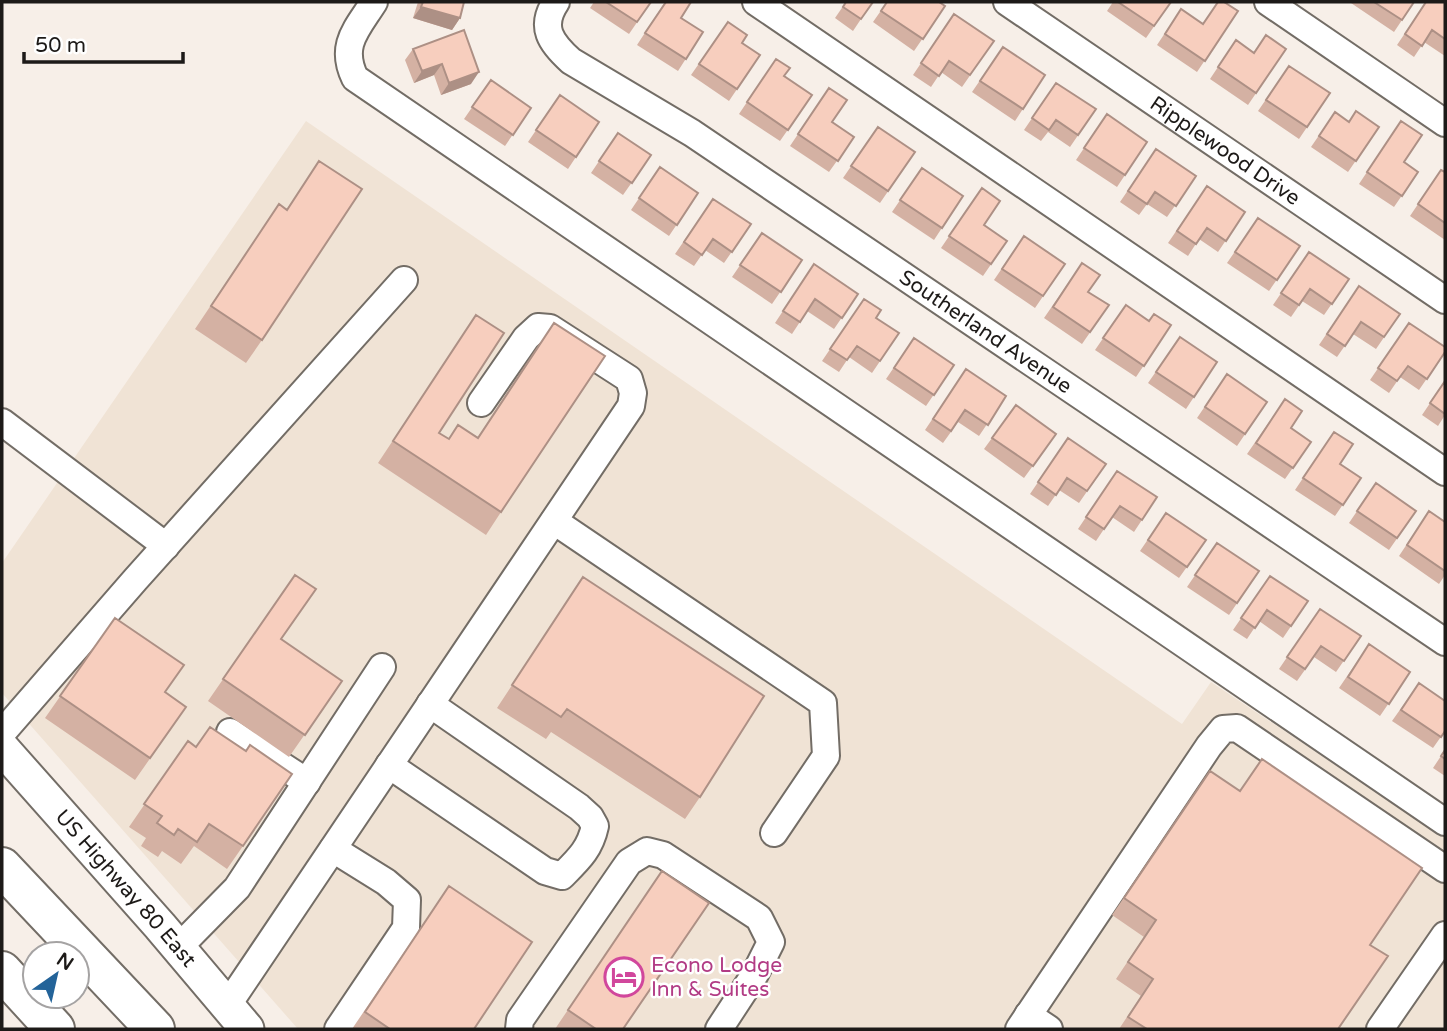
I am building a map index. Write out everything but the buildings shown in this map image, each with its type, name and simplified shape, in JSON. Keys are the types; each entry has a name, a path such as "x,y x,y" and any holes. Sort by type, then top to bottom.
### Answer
{"highway":[{"path":"2,867 155,1029"},
{"path":"2,971 55,1029"},
{"path":"2,976 32,1029"}],"main road":[{"name":"US Highway 80 East","path":"2,748 237,1018"}],"street":[{"path":"374,2 351,37 348,49 349,65 355,78 1445,822"},
{"path":"756,2 1445,472"},
{"name":"Ripplewood Drive","path":"1007,2 1445,300"},
{"path":"1268,2 1445,123"},
{"name":"Southerland Avenue","path":"553,6 548,36 554,46 570,61 692,133 1445,642"},
{"path":"2,733 404,280"},
{"path":"237,1018 333,849 631,406 633,393 629,379 550,328 538,327 526,338 481,402"},
{"path":"2,422 166,546"},
{"path":"554,521 823,703 826,756 774,833"},
{"path":"178,948 237,888 382,667"},
{"path":"389,765 545,871 562,876 591,843 595,826 579,807 430,704"},
{"path":"1032,1025 1209,746 1223,729 1237,728 1445,869"},
{"path":"230,733 307,782"},
{"path":"333,849 386,882 407,900 407,928 338,1029"},
{"path":"519,1029 520,1020 629,862 647,851 663,855 759,918 771,942 755,974 719,1029"},
{"path":"1380,1029 1445,935"}],"shaded area":[{"path":"306,121 1182,724 1211,682 1445,838 1445,1029 298,1029 2,693 2,563"}],"place":[{"name":"Econo Lodge Inn & Suites","path":"624,977"}]}
